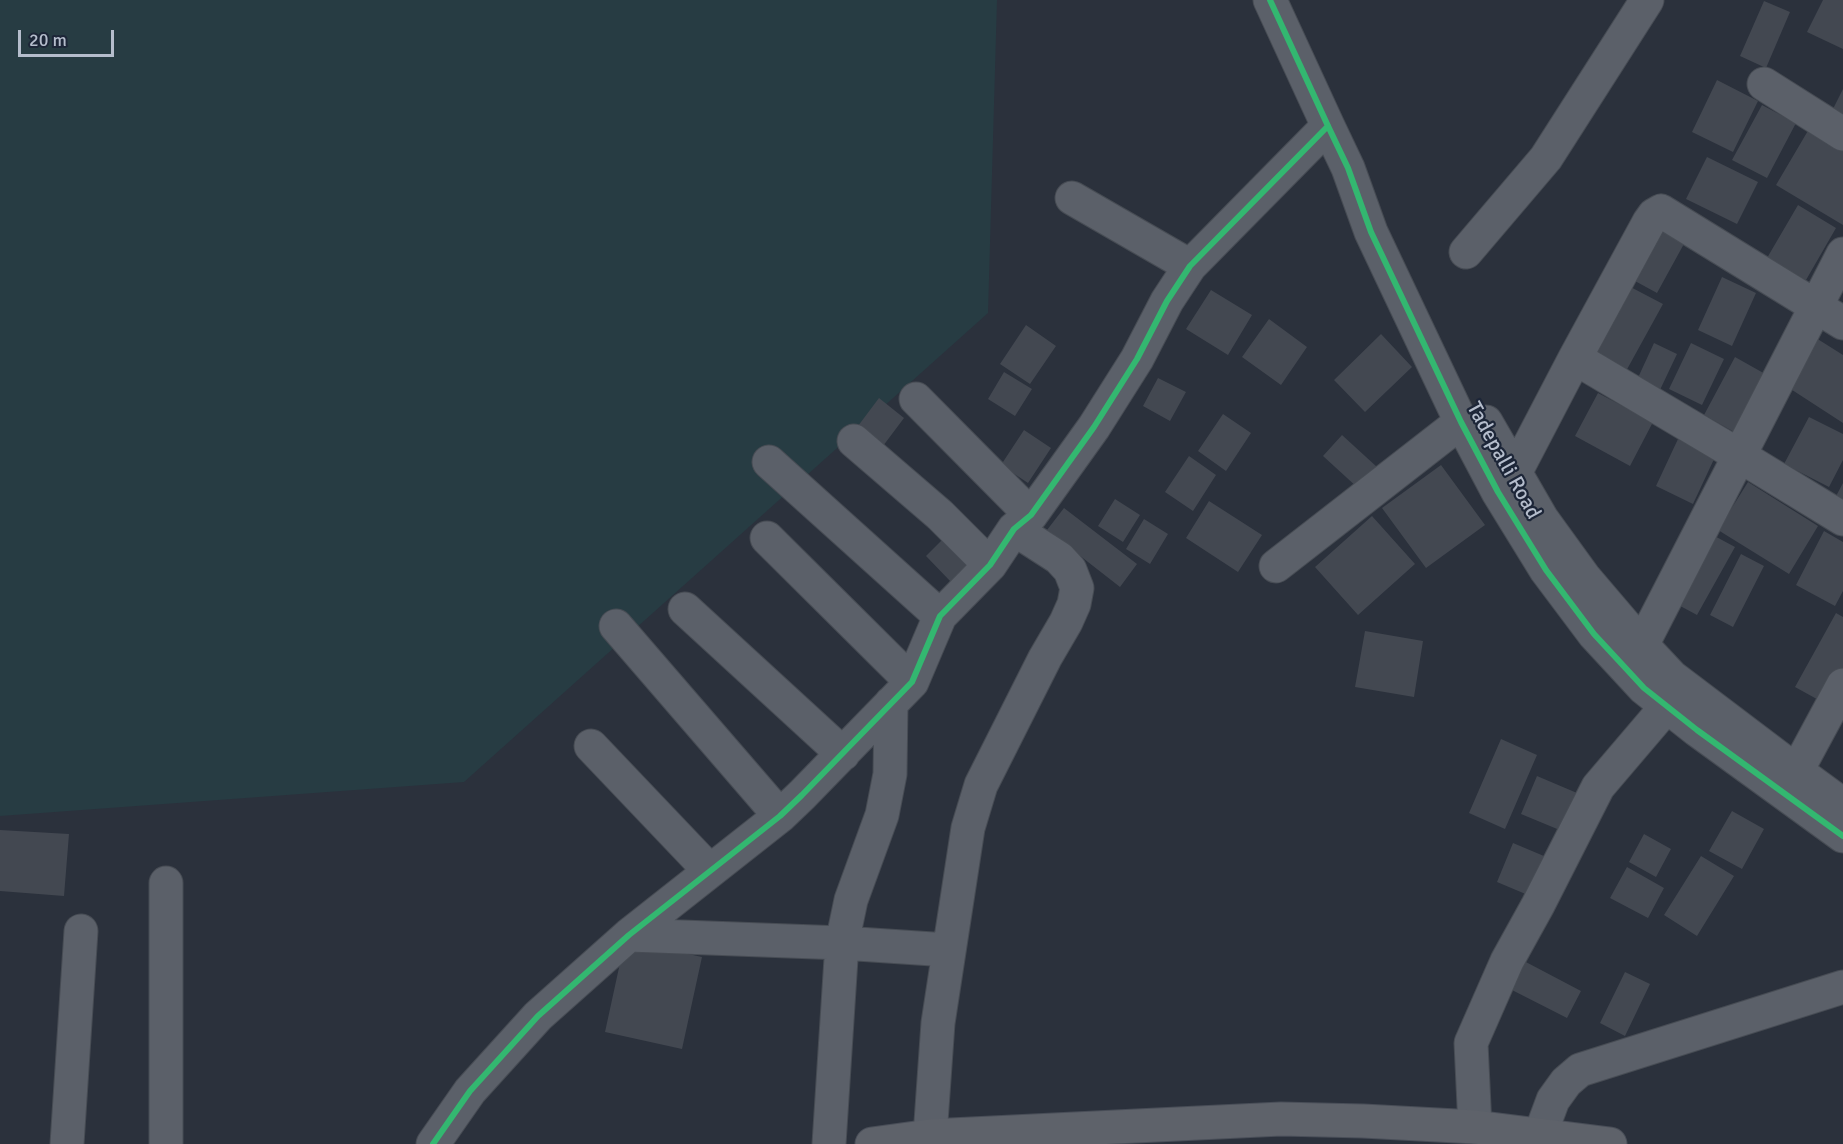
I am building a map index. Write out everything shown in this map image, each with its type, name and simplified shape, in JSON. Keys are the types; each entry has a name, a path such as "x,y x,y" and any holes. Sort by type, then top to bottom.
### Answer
{"main road":[{"path":"872,1144 930,1136 1281,1119 1475,1127 1610,1144"}],"street":[{"name":"Tadepalli Road","path":"1270,0 1348,168 1371,232 1461,422 1498,492 1546,570 1601,642 1644,688 1697,730 1790,782 1843,836"},
{"path":"1466,252 1546,158 1647,0"},
{"path":"1764,84 1843,134"},
{"path":"433,1144 470,1091 537,1016 629,935 780,816 902,693 940,616 990,565 1094,427 1137,359 1167,301 1190,266 1328,126"},
{"path":"1348,168 1386,218 1491,433 1542,519 1584,577 1672,677 1790,782 1843,805"},
{"path":"1072,198 1190,266"},
{"path":"1515,473 1654,215 1661,212 1668,214 1829,315"},
{"path":"1642,645 1740,456 1829,315 1843,254"},
{"path":"1575,358 1843,519"},
{"path":"916,399 1022,522 1070,570 1077,588 1074,604 1066,622 1045,658 981,785 968,828 938,1023 930,1136"},
{"path":"1276,566 1461,422"},
{"path":"854,441 940,515 990,565"},
{"path":"769,462 940,616"},
{"path":"768,538 902,693 884,804 851,900 842,944 829,1144"},
{"path":"685,609 843,754"},
{"path":"616,626 780,816"},
{"path":"1790,782 1843,685"},
{"path":"1475,1127 1471,1043 1507,961 1598,787 1667,706"},
{"path":"591,746 710,871"},
{"path":"165,883 166,1144"},
{"path":"67,1144 81,931"},
{"path":"629,935 948,950"},
{"path":"1540,1135 1553,1100 1566,1082 1580,1071 1843,987"}],"shaded area":[{"path":"0,0 997,0 988,313 464,782 0,816"}],"building":[{"path":"1823,0 1843,0 1843,49 1807,32"},
{"path":"1764,1 1790,12 1766,68 1740,56"},
{"path":"1717,80 1758,101 1733,152 1692,132"},
{"path":"1843,89 1843,117 1832,111"},
{"path":"1762,105 1796,123 1767,178 1732,160"},
{"path":"1809,129 1843,150 1843,225 1776,185"},
{"path":"1707,157 1758,182 1737,224 1686,199"},
{"path":"1798,205 1836,228 1806,280 1767,258"},
{"path":"1651,224 1685,242 1657,293 1624,275"},
{"path":"1722,277 1756,293 1732,346 1698,330"},
{"path":"1621,282 1663,304 1625,373 1584,350"},
{"path":"1211,290 1252,315 1228,355 1186,329"},
{"path":"1269,319 1307,347 1281,385 1242,357"},
{"path":"1026,325 1056,346 1030,384 1000,364"},
{"path":"1381,334 1412,367 1365,412 1334,380"},
{"path":"1816,338 1843,355 1843,423 1786,386"},
{"path":"1654,343 1677,354 1659,392 1636,382"},
{"path":"1691,343 1724,359 1702,405 1669,389"},
{"path":"1735,357 1767,375 1736,433 1704,415"},
{"path":"1004,372 1032,389 1015,416 988,399"},
{"path":"1158,378 1186,392 1170,421 1143,406"},
{"path":"1598,393 1653,422 1630,466 1575,436"},
{"path":"879,398 904,418 877,454 852,434"},
{"path":"1223,414 1251,433 1226,471 1198,451"},
{"path":"1809,417 1843,434 1843,460 1829,487 1784,464"},
{"path":"1024,430 1051,448 1028,483 1001,465"},
{"path":"1342,435 1377,467 1358,488 1323,456"},
{"path":"1678,439 1715,457 1693,504 1656,486"},
{"path":"1189,456 1216,475 1193,511 1165,492"},
{"path":"1441,465 1485,525 1426,568 1382,508"},
{"path":"1748,482 1818,526 1789,574 1718,530"},
{"path":"1843,483 1843,502 1835,498"},
{"path":"1115,499 1140,515 1123,542 1098,526"},
{"path":"1209,501 1262,535 1238,572 1186,538"},
{"path":"1064,508 1137,564 1120,587 1047,530"},
{"path":"1372,516 1415,564 1358,615 1315,567"},
{"path":"1144,519 1168,534 1150,564 1126,549"},
{"path":"1824,531 1843,542 1843,591 1835,606 1796,585"},
{"path":"949,533 975,559 951,582 926,556"},
{"path":"1709,533 1735,547 1697,615 1671,601"},
{"path":"1741,554 1764,566 1733,627 1710,615"},
{"path":"1836,613 1843,617 1843,668 1824,703 1795,687"},
{"path":"1365,631 1423,641 1414,697 1355,687"},
{"path":"1501,739 1537,755 1505,829 1469,813"},
{"path":"1537,776 1577,793 1562,831 1521,814"},
{"path":"1732,811 1764,829 1742,869 1709,851"},
{"path":"0,830 69,834 64,896 0,891"},
{"path":"1644,834 1671,849 1656,877 1629,862"},
{"path":"1513,843 1551,859 1535,898 1497,882"},
{"path":"1701,856 1734,876 1697,936 1664,915"},
{"path":"1627,867 1664,888 1648,918 1610,898"},
{"path":"625,940 702,957 682,1049 605,1032"},
{"path":"1524,961 1581,991 1567,1018 1510,989"},
{"path":"1625,972 1650,984 1625,1036 1600,1023"}],"cycle path":[{"path":"1270,0 1348,168 1371,232 1461,422 1498,492 1546,570 1594,634 1644,688 1697,730 1843,836"},
{"path":"433,1144 470,1091 538,1016 629,935 780,816 912,682 940,616 990,565 1014,529 1031,515 1094,427 1137,359 1167,301 1190,266 1328,126"}]}
